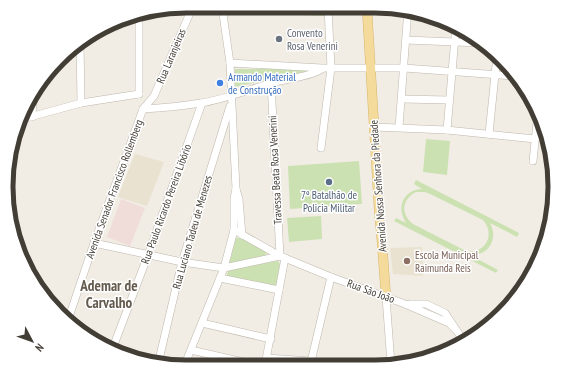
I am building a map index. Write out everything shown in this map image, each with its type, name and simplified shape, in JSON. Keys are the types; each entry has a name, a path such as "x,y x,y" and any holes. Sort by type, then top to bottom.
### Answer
{"main road":[{"name":"Avenida Nossa Senhora da Piedade","path":"367,13 386,297"}],"street":[{"name":"Rua Laranjeiras","path":"145,107 154,96 189,13"},
{"path":"187,360 224,268 234,230 234,198 236,189 232,99 230,63 223,13"},
{"path":"321,148 331,68 328,13"},
{"path":"400,127 408,16"},
{"path":"139,20 139,94 145,107 164,108 232,99 271,83 319,71 322,68"},
{"path":"447,130 456,33"},
{"path":"406,40 472,43"},
{"path":"80,50 81,104"},
{"path":"230,63 322,68 404,68 508,76"},
{"path":"489,134 496,63"},
{"name":"Travessa Beata Rosa Venerini","path":"267,358 279,290 283,257 271,83"},
{"path":"27,118 81,104 139,94"},
{"name":"Rua Luciano Tadeu de Menezes","path":"159,358 182,262 232,99"},
{"path":"402,99 449,100"},
{"name":"Rua Paulo Ricardo Pereira Libório","path":"114,344 148,255 202,103"},
{"name":"Avenida Senador Francisco Rollemberg","path":"70,315 94,243 145,107"},
{"path":"32,108 32,117"},
{"path":"374,127 447,130 536,139"},
{"path":"533,161 538,127"},
{"path":"236,189 239,198 242,235"},
{"name":"Rua São João","path":"234,230 283,257 331,277 405,304 426,304 446,313 461,337"},
{"path":"94,243 182,262 224,268 283,257"},
{"path":"312,360 331,277"},
{"path":"220,278 279,290"},
{"name":"Avenida Nossa Senhora da Piedade","path":"386,297 391,360"},
{"path":"202,323 271,339"},
{"path":"191,350 235,360"},
{"path":"267,358 282,360"}],"shaded area":[{"path":"135,154 164,162 147,206 118,197"},
{"path":"121,199 145,208 130,246 107,237"},
{"name":"Escola Municipal Raimunda Reis","path":"422,247 423,276 393,274 390,248"}],"green space":[{"path":"252,13 325,13 325,16"},
{"path":"235,69 317,69 235,87"},
{"path":"426,139 450,141 447,175 423,172"},
{"path":"359,161 362,204 290,209 288,166"},
{"path":"416,180 519,233 517,237 490,223 493,235 487,250 476,255 470,255 498,270 496,273 394,221 396,218 406,223 402,211 403,200 410,192 422,189 414,184","holes":["416,192 425,192 483,220 487,226 488,232 488,237 483,246 478,250 466,251 413,224 406,216 404,207 405,203 411,195"]},
{"path":"321,216 322,239 289,242 287,218"},
{"path":"236,238 245,238 266,251 266,255 229,264"},
{"path":"278,261 280,264 276,286 226,277 229,269"}],"place":[{"name":"Convento Rosa Venerini","path":"279,39"},
{"name":"Armando Material de Construção","path":"220,83"},
{"name":"7º Batalhão de Policia Militar","path":"329,182"},
{"name":"Escola Municipal Raimunda Reis","path":"407,261"}],"district":[{"name":"Ademar de Carvalho","path":"109,294"}]}
